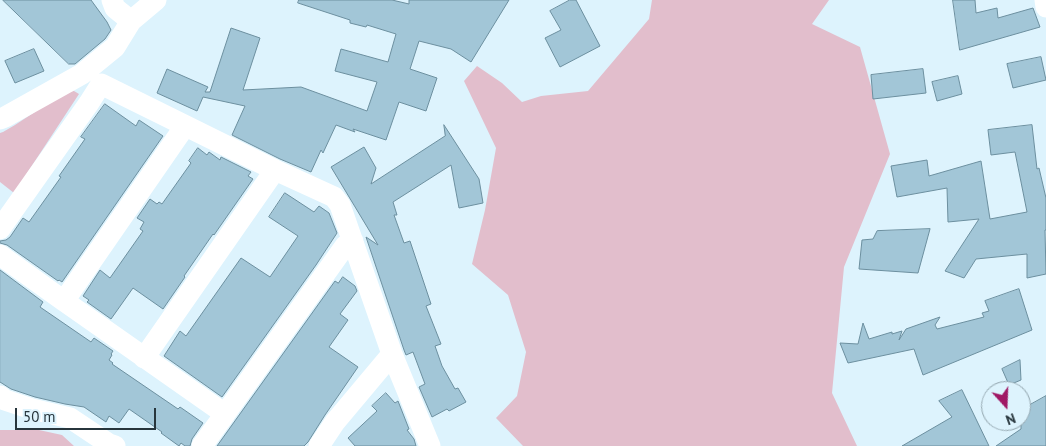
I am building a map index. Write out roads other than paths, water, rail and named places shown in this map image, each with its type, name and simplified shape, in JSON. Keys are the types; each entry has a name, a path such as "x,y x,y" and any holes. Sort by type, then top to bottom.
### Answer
{"street":[{"path":"112,0 115,8 131,21"},
{"path":"0,119 82,74 114,47 131,21 156,0"},
{"path":"1045,0 1046,7"},
{"path":"82,74 274,170 334,197 340,205 392,354 430,446"},
{"path":"0,229 101,84"},
{"path":"64,302 185,126"},
{"path":"144,358 274,170"},
{"path":"202,446 345,246 353,241"},
{"path":"0,255 225,414"},
{"path":"319,446 335,422 392,354"},
{"path":"0,396 5,400 32,410 70,418 114,446"}]}
